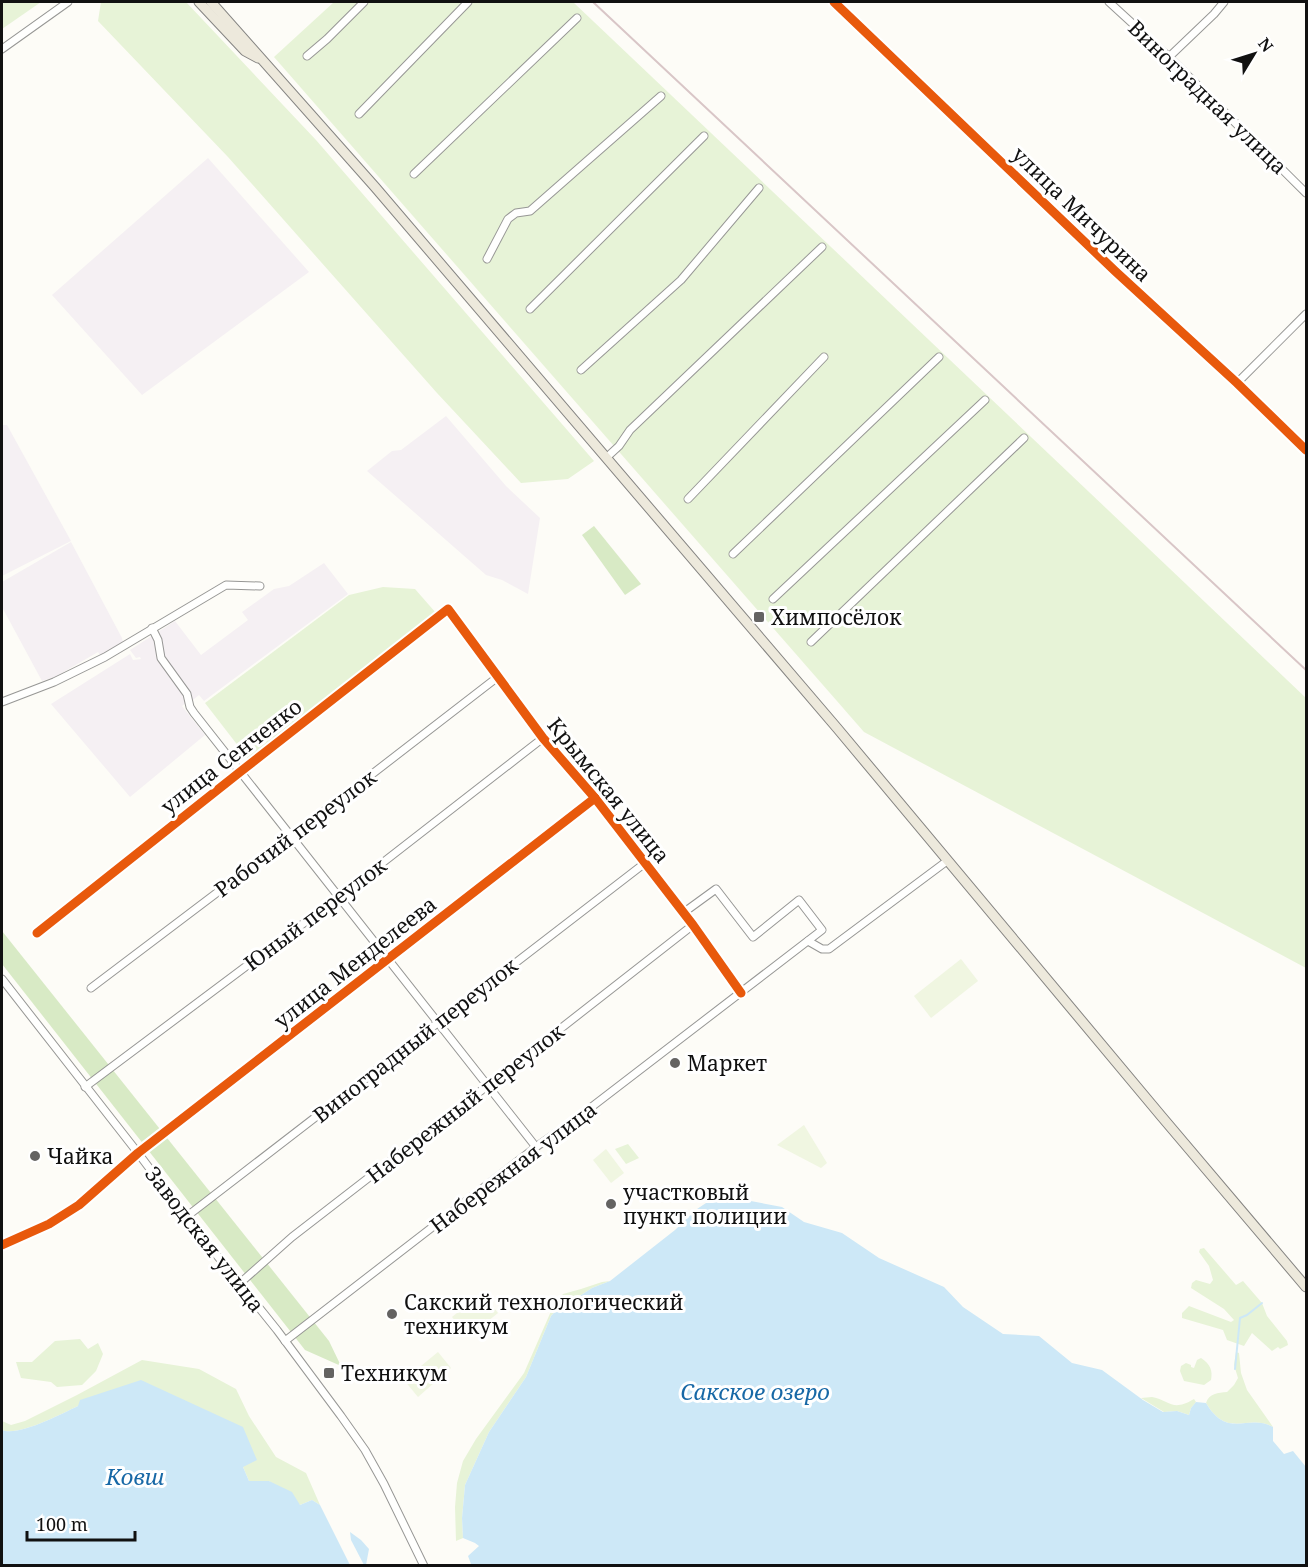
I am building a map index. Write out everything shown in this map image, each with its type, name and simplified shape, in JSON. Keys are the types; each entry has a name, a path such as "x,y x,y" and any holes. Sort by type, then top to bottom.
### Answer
{"main road":[{"path":"199,2 245,51 265,63"},
{"path":"211,2 375,187 606,458 1306,1287"}],"street":[{"path":"2,49 68,2"},
{"path":"306,56 327,39 364,2"},
{"path":"359,114 468,2"},
{"name":"улица Мичурина","path":"834,2 1306,450"},
{"name":"Виноградная улица","path":"1109,2 1306,193"},
{"path":"1168,57 1224,2"},
{"path":"414,174 577,18"},
{"path":"487,259 507,219 516,213 530,211 661,96"},
{"path":"530,309 704,136"},
{"path":"581,370 681,280 759,188"},
{"path":"606,458 619,446 630,430 822,247"},
{"path":"1237,383 1306,314"},
{"path":"688,499 824,357"},
{"path":"733,554 939,357"},
{"path":"773,599 985,400"},
{"path":"810,642 1024,438"},
{"path":"2,702 54,682 100,659 226,585 260,586"},
{"name":"Крымская улица","path":"448,609 543,738 595,798 693,925 741,993"},
{"name":"улица Сенченко","path":"37,933 448,609"},
{"path":"152,628 158,640 161,658 187,694 194,713 536,1147"},
{"name":"Рабочий переулок","path":"91,988 499,676"},
{"name":"Юный переулок","path":"85,1087 339,896 543,738"},
{"name":"улица Менделеева","path":"2,1245 49,1224 80,1204 138,1154 595,798"},
{"path":"683,913 716,889 753,937 799,900 822,930 808,941 822,949 830,949 947,861"},
{"name":"Виноградный переулок","path":"186,1217 645,863"},
{"name":"Набережный переулок","path":"239,1284 292,1237 693,925"},
{"name":"Набережная улица","path":"285,1341 808,941"},
{"name":"Заводская улица","path":"2,979 341,1416 379,1475 424,1566"}],"shaded area":[{"path":"208,158 309,272 142,395 52,295"},
{"path":"446,416 506,486 540,518 528,594 502,580 486,575 367,471 392,451 401,450"},
{"path":"2,425 7,425 71,541 2,576"},
{"path":"71,542 123,643 101,656 98,652 55,677 42,681 2,607 2,582"},
{"path":"324,563 348,594 204,701 199,695 182,706 205,735 130,797 51,704 130,654 133,660 141,659 136,658 130,650 175,621 201,655 248,620 242,612 274,589 289,586"}],"green space":[{"path":"2,2 41,2 2,29"},
{"path":"101,2 186,2 316,140 594,461 568,479 521,483 437,393 228,157 98,21"},
{"path":"334,2 573,2 1306,698 1306,968 864,732 274,57"},
{"path":"594,526 641,584 625,595 582,535"},
{"path":"383,587 415,589 436,613 249,760 205,703 349,595"},
{"path":"2,931 329,1341 341,1366 305,1350 2,964"},
{"path":"961,959 978,981 931,1018 914,996"},
{"path":"804,1125 827,1163 821,1168 777,1145"},
{"path":"628,1144 639,1158 626,1164 615,1149"},
{"path":"606,1149 624,1173 611,1183 593,1160"},
{"path":"1204,1248 1236,1285 1243,1281 1262,1303 1267,1316 1288,1345 1272,1351 1252,1333 1244,1346 1227,1340 1223,1330 1182,1318 1182,1313 1189,1306 1231,1322 1234,1320 1224,1309 1191,1288 1192,1283 1196,1280 1210,1284 1213,1280 1209,1266 1199,1252"},
{"path":"610,1281 561,1305 551,1316 526,1377 489,1432 465,1485 463,1538 456,1541 457,1483 463,1461 476,1439 524,1373 552,1309 563,1294"},
{"path":"482,1293 498,1313 468,1337 452,1317"},
{"path":"80,1339 88,1349 98,1343 103,1354 96,1371 82,1385 57,1387 51,1382 21,1378 16,1362 32,1362 55,1341"},
{"path":"438,1352 451,1368 418,1397 404,1380"},
{"path":"1236,1352 1239,1353 1241,1373 1247,1390 1273,1427 1264,1423 1230,1423 1214,1414 1206,1403 1212,1395 1227,1392 1234,1385 1238,1378 1234,1365"},
{"path":"1201,1358 1210,1368 1211,1380 1204,1385 1184,1381 1180,1371 1181,1366 1186,1363 1194,1368 1197,1360"},
{"path":"142,1360 199,1369 236,1389 249,1416 276,1457 306,1473 320,1505 312,1500 300,1505 269,1481 249,1481 243,1467 78,1406 29,1428 2,1430 2,1421 11,1425 25,1421"},
{"path":"1152,1397 1176,1405 1194,1399 1196,1402 1189,1415 1177,1411 1164,1412 1141,1398"}],"water":[{"name":"Сакское озеро","path":"735,1198 782,1207 804,1222 842,1233 879,1258 944,1287 963,1307 1003,1334 1039,1336 1072,1363 1102,1370 1163,1412 1177,1411 1189,1415 1196,1402 1206,1403 1214,1414 1230,1423 1264,1423 1273,1427 1273,1441 1284,1454 1293,1451 1306,1467 1306,1565 477,1566 471,1564 468,1556 479,1546 463,1538 465,1485 489,1432 526,1377 551,1316 561,1305 610,1281 712,1199"},
{"name":"Ковш","path":"141,1380 243,1427 257,1460 243,1467 249,1481 269,1481 292,1492 300,1505 312,1500 320,1505 350,1565 2,1565 2,1430 29,1428 78,1406 80,1400"},
{"path":"350,1532 369,1549 366,1565 351,1540"}],"waterway":[{"path":"1235,1369 1240,1318 1262,1303"}],"railway":[{"path":"593,2 1306,670"}],"cycle path":[{"path":"834,2 1306,450"},
{"path":"37,933 448,609 543,738 595,798 693,925 741,993"},
{"path":"2,1245 49,1224 79,1205 138,1153 595,798"}],"place":[{"name":"Химпосёлок","path":"759,617"},
{"name":"Маркет","path":"675,1063"},
{"name":"Чайка","path":"35,1156"},
{"name":"участковый пункт полиции","path":"611,1204"},
{"name":"Сакский технологический техникум","path":"392,1314"},
{"name":"Техникум","path":"329,1373"}]}
